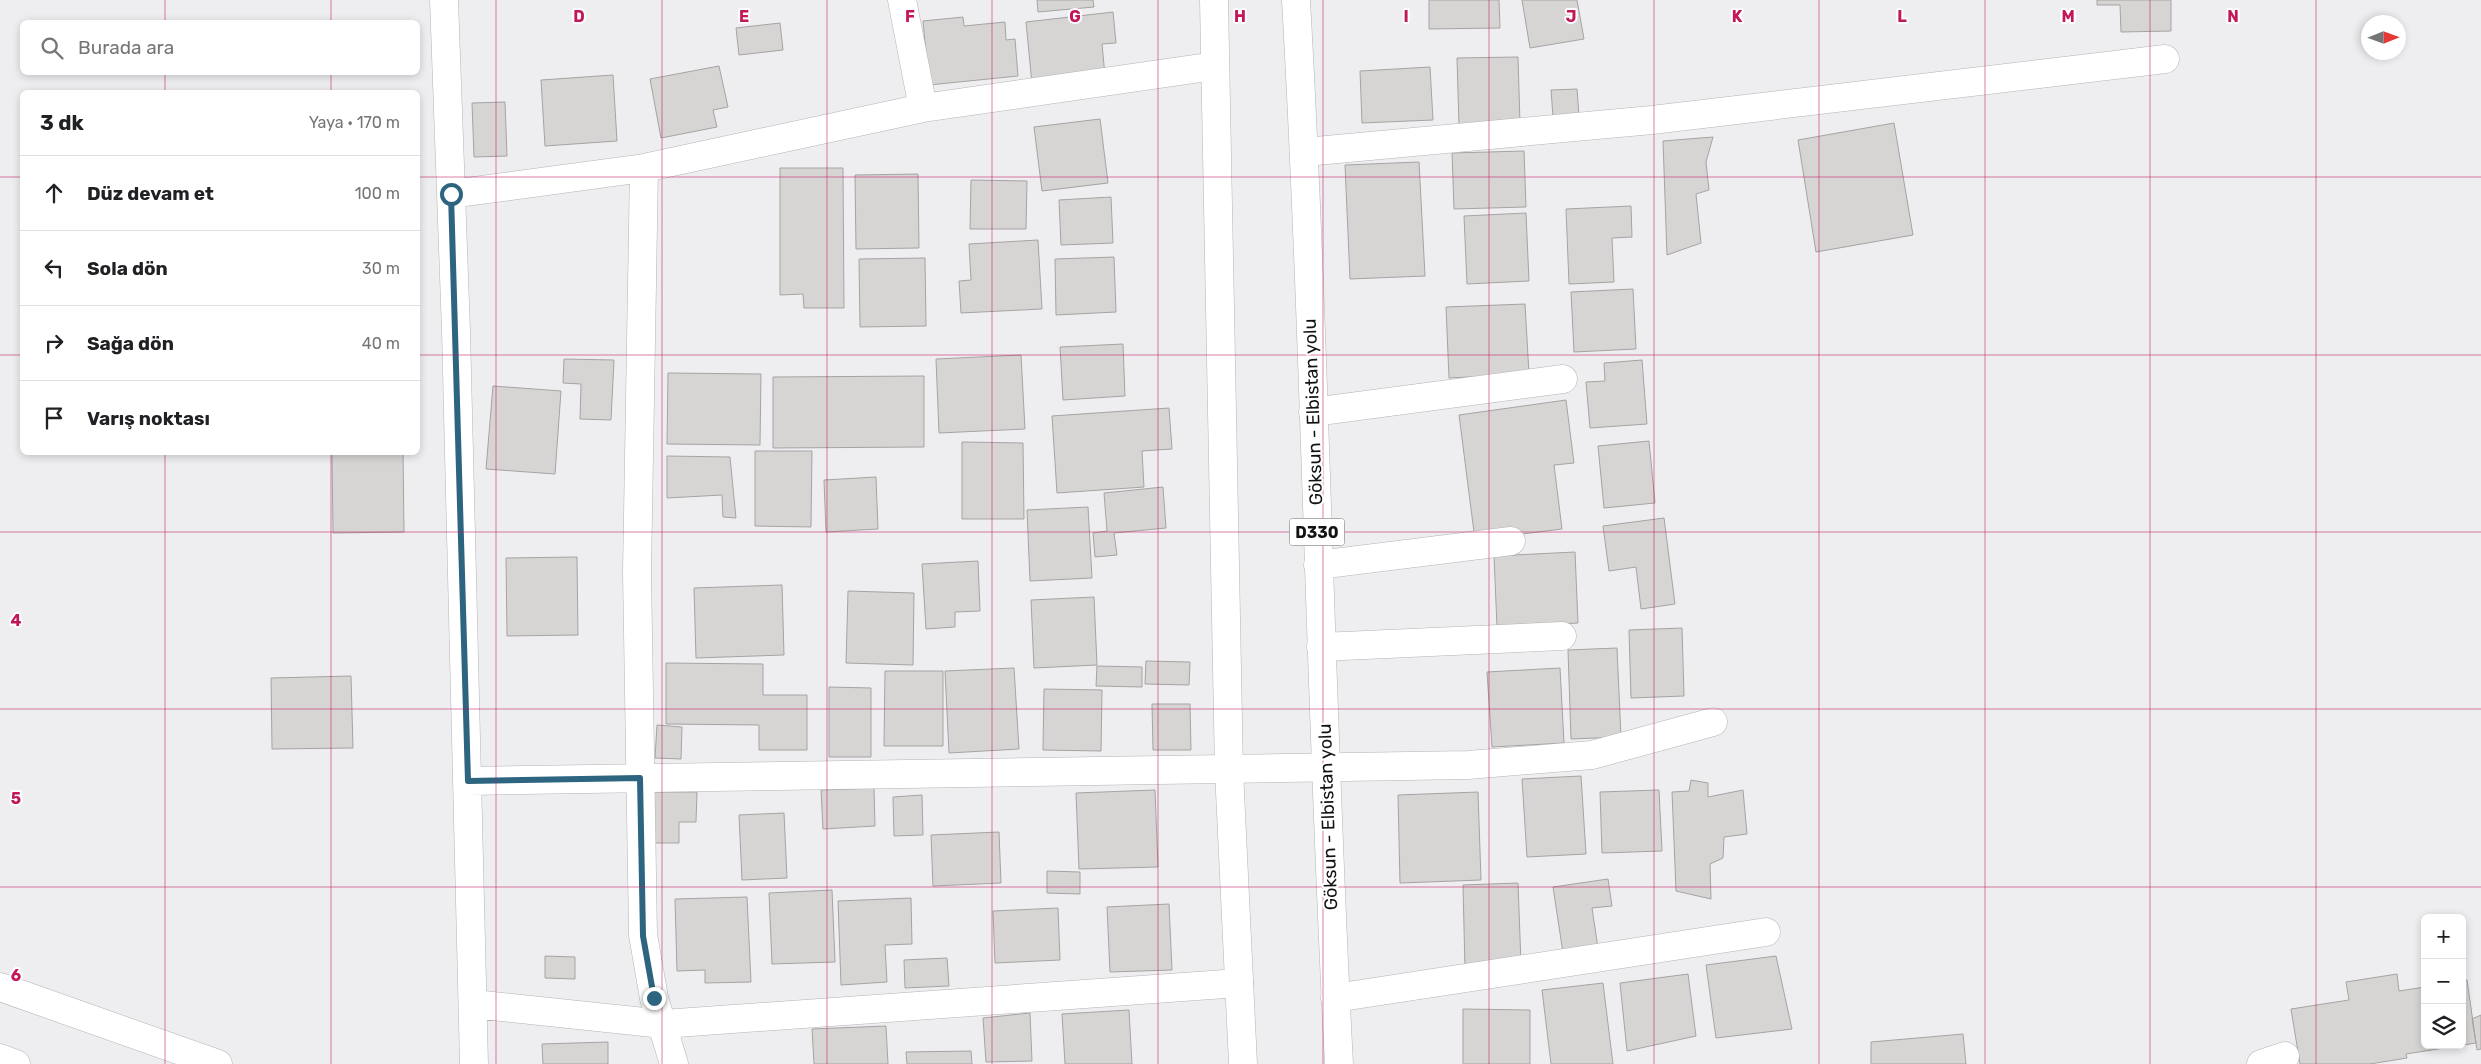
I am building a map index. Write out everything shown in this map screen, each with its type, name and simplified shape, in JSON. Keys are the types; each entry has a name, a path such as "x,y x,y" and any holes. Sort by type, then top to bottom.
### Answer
{"main road":[{"path":"444,0 468,781 474,1064"},
{"path":"902,0 923,108"},
{"path":"1214,0 1229,770 1243,1064"},
{"name":"Göksun - Elbistan yolu","path":"1299,2 1325,766 1339,1064"},
{"path":"1304,152 1652,120 2165,59"},
{"path":"451,194 644,168 923,108 1216,66"},
{"path":"644,168 638,572 643,936 654,998 674,1064"},
{"path":"1313,412 1563,379"},
{"path":"1318,565 1511,541"},
{"path":"1321,647 1562,636"},
{"path":"468,781 1468,765 1592,755 1713,722"},
{"path":"1335,998 1766,932"},
{"path":"474,1004 662,1024 1239,983"},
{"path":"0,988 218,1064"},
{"path":"0,1058 16,1064"}],"building":[{"path":"1037,0 1093,0 1094,7 1038,12"},
{"path":"1429,0 1499,0 1500,28 1429,29"},
{"path":"1522,0 1577,0 1584,39 1530,48"},
{"path":"2097,0 2171,0 2171,31 2121,32 2120,5 2097,5"},
{"path":"1113,12 1116,43 1102,44 1105,76 1032,84 1026,22"},
{"path":"963,17 964,26 1005,22 1006,40 1015,39 1018,76 929,85 923,21"},
{"path":"780,23 783,50 739,55 736,28"},
{"path":"1518,57 1520,124 1459,125 1457,58"},
{"path":"719,66 728,107 713,110 717,127 661,138 650,79"},
{"path":"1430,67 1433,120 1362,123 1360,71"},
{"path":"613,75 617,141 545,146 541,80"},
{"path":"1577,89 1579,115 1553,117 1551,90"},
{"path":"505,102 507,156 474,157 472,103"},
{"path":"1100,119 1108,183 1042,191 1034,127"},
{"path":"1894,123 1913,235 1816,252 1798,140"},
{"path":"1713,137 1706,162 1709,190 1696,194 1701,243 1667,255 1663,141"},
{"path":"1524,151 1526,207 1454,209 1452,153"},
{"path":"1419,162 1425,276 1350,279 1345,165"},
{"path":"780,168 843,168 844,308 804,308 803,294 780,295"},
{"path":"918,174 919,248 856,249 855,175"},
{"path":"971,180 1027,181 1026,229 970,229"},
{"path":"1111,197 1113,243 1061,245 1059,200"},
{"path":"1631,206 1632,237 1612,238 1614,282 1569,284 1566,209"},
{"path":"1526,213 1529,281 1467,284 1464,216"},
{"path":"1038,240 1042,309 961,313 959,281 971,280 969,244"},
{"path":"1114,257 1116,312 1056,315 1055,259"},
{"path":"925,258 926,326 860,327 859,259"},
{"path":"1633,289 1636,349 1574,352 1571,292"},
{"path":"1525,304 1529,374 1449,378 1446,307"},
{"path":"1123,344 1125,396 1063,400 1060,347"},
{"path":"1021,355 1025,429 939,433 936,359"},
{"path":"564,359 614,360 611,420 580,419 581,384 563,383"},
{"path":"1642,360 1647,424 1590,428 1586,382 1605,381 1604,363"},
{"path":"668,373 761,374 760,445 667,444"},
{"path":"924,376 924,447 773,448 773,377"},
{"path":"493,386 561,391 555,474 486,469"},
{"path":"1566,400 1574,463 1554,465 1562,529 1475,540 1459,415"},
{"path":"1169,408 1172,449 1142,451 1144,487 1057,493 1052,416"},
{"path":"1649,441 1655,503 1604,508 1598,446"},
{"path":"962,442 1023,443 1024,519 962,519"},
{"path":"755,451 812,451 811,527 755,526"},
{"path":"332,455 403,455 404,532 333,533"},
{"path":"667,456 730,457 736,518 723,517 722,495 667,498"},
{"path":"876,477 878,529 826,532 824,480"},
{"path":"1163,487 1166,528 1114,533 1117,555 1095,557 1093,533 1107,531 1104,493"},
{"path":"1088,507 1092,578 1030,581 1027,510"},
{"path":"1664,518 1675,604 1641,609 1636,567 1609,571 1603,526"},
{"path":"1575,552 1578,623 1497,627 1494,556"},
{"path":"577,557 578,635 507,636 506,558"},
{"path":"978,561 980,611 955,612 955,627 926,629 922,564"},
{"path":"782,585 784,655 696,658 694,588"},
{"path":"848,591 914,593 913,665 846,663"},
{"path":"1094,597 1097,665 1034,668 1031,600"},
{"path":"1682,628 1684,696 1631,698 1629,630"},
{"path":"1617,648 1621,737 1571,739 1568,650"},
{"path":"1146,661 1190,662 1189,685 1145,684"},
{"path":"666,663 763,664 763,695 807,695 807,750 759,750 759,725 666,724"},
{"path":"1097,666 1142,667 1142,687 1096,686"},
{"path":"1014,668 1019,749 949,753 945,671"},
{"path":"1560,668 1564,743 1492,747 1487,672"},
{"path":"885,671 943,671 943,746 884,746"},
{"path":"351,676 353,748 272,749 271,678"},
{"path":"829,687 871,688 871,757 829,757"},
{"path":"1044,689 1102,690 1101,751 1043,750"},
{"path":"1152,704 1190,704 1191,750 1153,750"},
{"path":"657,725 682,727 681,759 655,758"},
{"path":"1581,776 1586,854 1527,857 1522,779"},
{"path":"1691,780 1708,783 1708,797 1743,790 1747,834 1724,837 1723,858 1710,864 1711,899 1676,891 1672,792 1689,791"},
{"path":"874,788 875,826 823,829 821,790"},
{"path":"1155,790 1158,867 1079,869 1076,793"},
{"path":"1659,790 1662,851 1602,853 1600,792"},
{"path":"650,792 697,792 696,822 679,822 679,843 650,843"},
{"path":"1478,792 1481,880 1400,883 1398,795"},
{"path":"922,795 923,835 894,836 893,797"},
{"path":"784,813 787,878 742,880 739,815"},
{"path":"999,832 1001,883 933,886 931,835"},
{"path":"1047,871 1080,872 1080,894 1047,893"},
{"path":"1608,879 1612,906 1592,908 1598,948 1563,953 1553,887"},
{"path":"1518,883 1521,964 1465,970 1463,885"},
{"path":"832,890 835,962 772,964 769,893"},
{"path":"747,897 751,982 705,983 705,970 677,971 675,899"},
{"path":"911,898 912,944 885,945 887,982 841,985 838,901"},
{"path":"1169,904 1172,970 1110,972 1107,907"},
{"path":"1058,908 1060,960 995,963 993,911"},
{"path":"545,956 575,957 575,979 545,978"},
{"path":"1776,956 1792,1029 1716,1038 1706,965"},
{"path":"947,958 949,986 905,988 904,960"},
{"path":"1688,974 1696,1036 1627,1051 1620,983"},
{"path":"2397,974 2399,991 2421,988 2421,1049 2438,1049 2406,1054 2407,1058 2370,1064 2300,1064 2291,1009 2349,1000 2346,982"},
{"path":"2467,980 2476,1043 2466,1045"},
{"path":"1603,983 1613,1064 1551,1064 1542,990"},
{"path":"1463,1009 1530,1010 1530,1064 1463,1064"},
{"path":"1129,1010 1132,1064 1065,1064 1062,1014"},
{"path":"1030,1013 1032,1061 986,1062 983,1018"},
{"path":"2481,1015 2481,1049 2477,1050 2472,1019"},
{"path":"886,1026 888,1064 814,1064 812,1029"},
{"path":"1963,1034 1966,1064 1871,1064 1871,1042"},
{"path":"608,1042 608,1064 543,1064 542,1044"},
{"path":"971,1051 972,1064 907,1064 906,1052"}],"route":[{"path":"451,194 468,781 640,778 643,936 654,998"}]}
